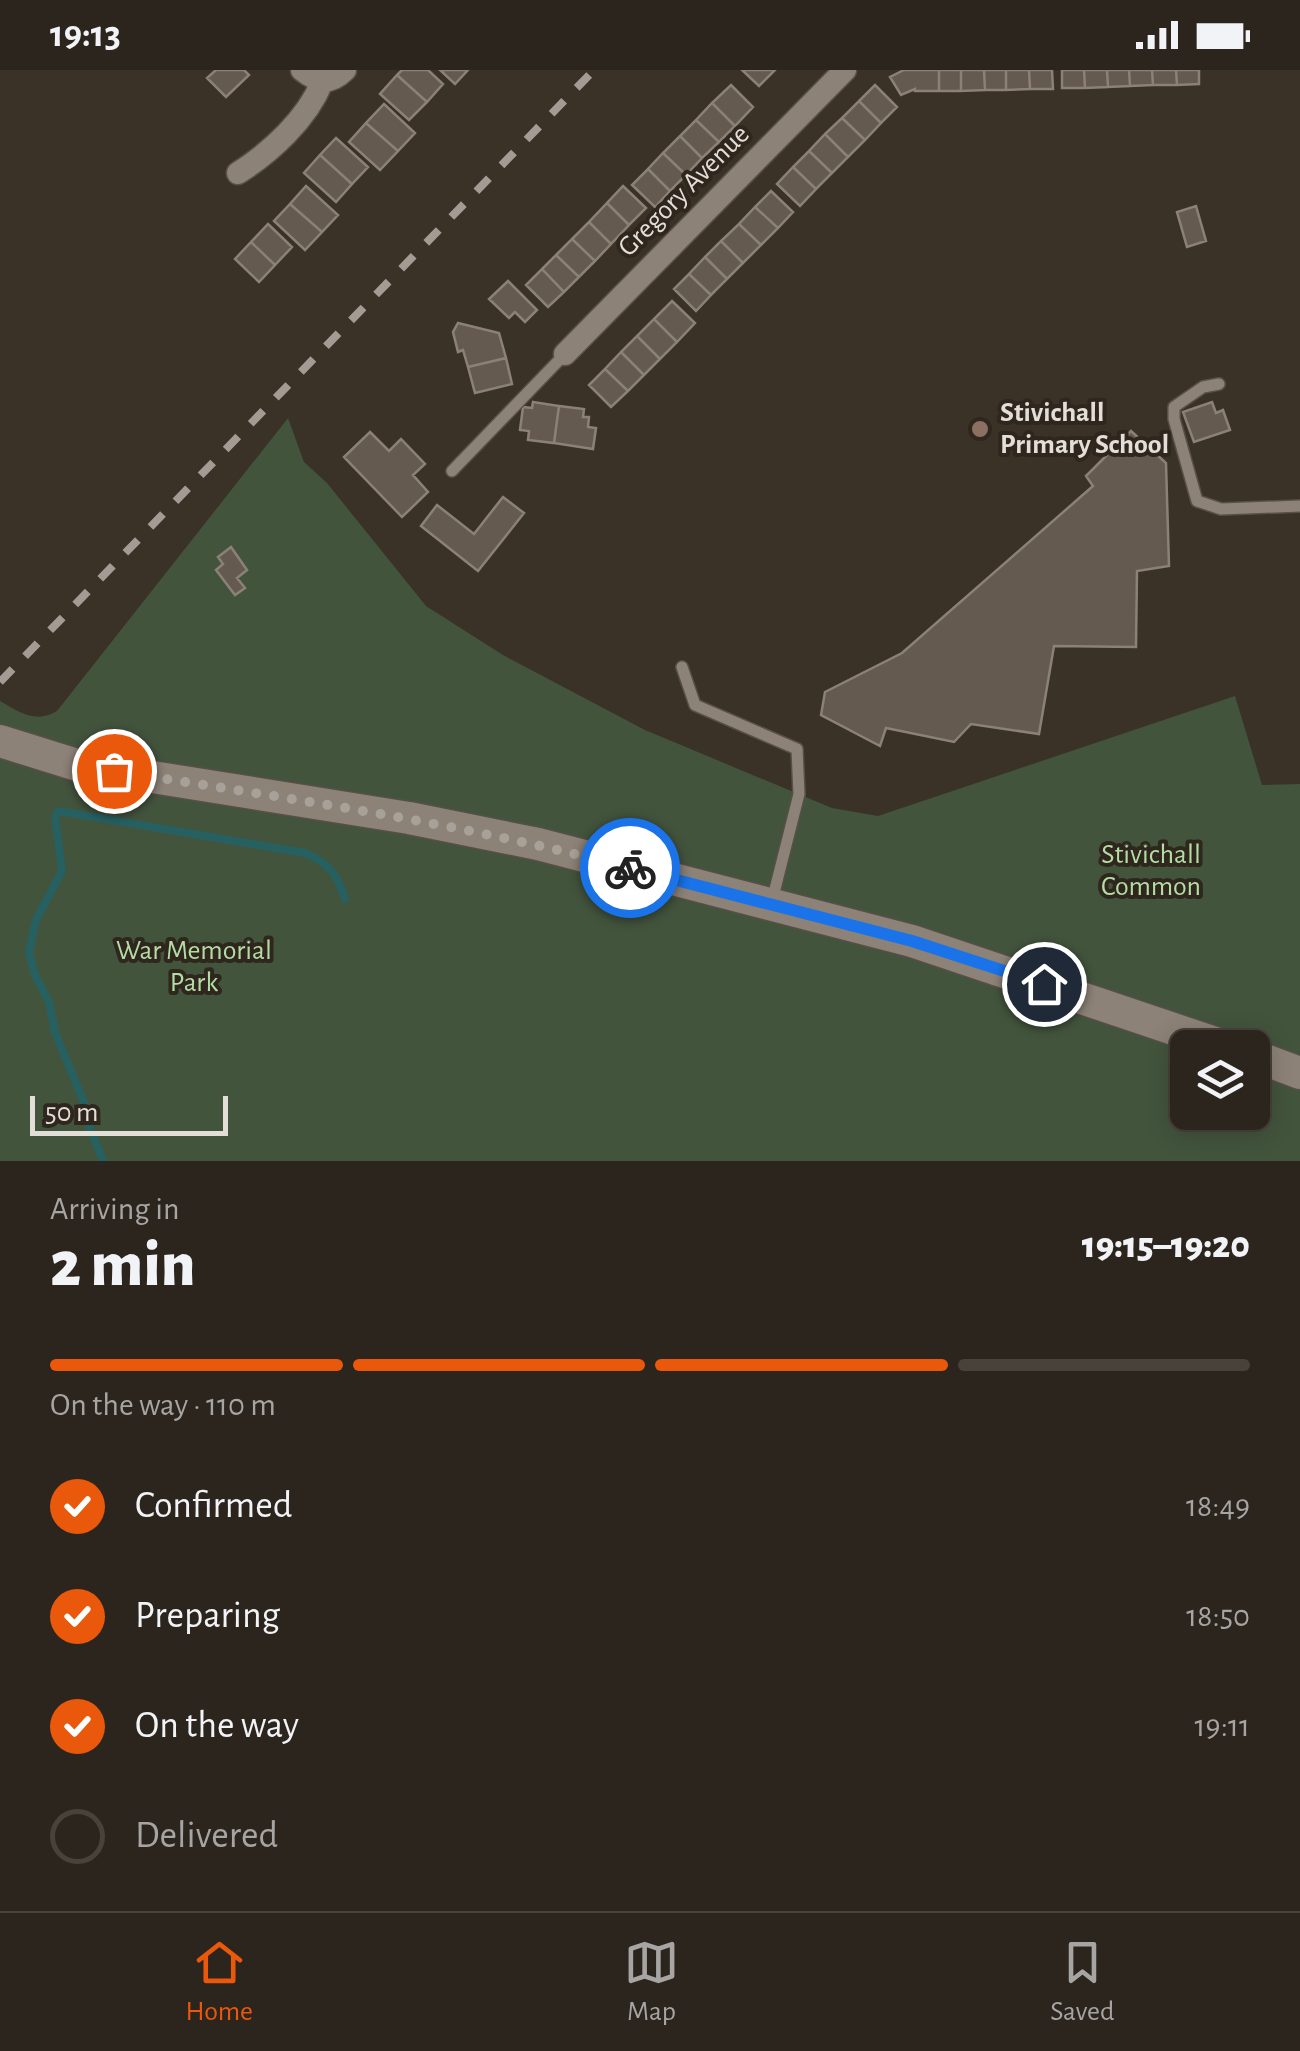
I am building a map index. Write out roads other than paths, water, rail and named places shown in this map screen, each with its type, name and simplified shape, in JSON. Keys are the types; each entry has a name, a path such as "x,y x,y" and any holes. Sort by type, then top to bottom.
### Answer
{"street":[{"path":"238,173 263,157 315,99 312,76 332,80 346,70"},
{"name":"Gregory Avenue","path":"565,354 846,70"},
{"path":"0,741 77,765 409,818 538,844 912,941 1177,1030"},
{"path":"1270,1062 1300,1073"}],"lane":[{"path":"452,470 565,354"},
{"path":"1219,384 1203,388 1174,407 1174,420 1197,500 1221,509 1300,506"},
{"path":"682,667 695,705 797,749 799,794 771,904"}],"waterway":[{"path":"103,1161 29,952 36,920 62,871 55,817 59,811 305,853 331,871 345,899"}],"railway":[{"path":"0,682 594,70"}],"place":[{"name":"Stivichall Primary School","path":"980,429"}],"park label":[{"name":"Stivichall Common","path":"1151,871"},
{"name":"War Memorial Park","path":"194,967"}]}
